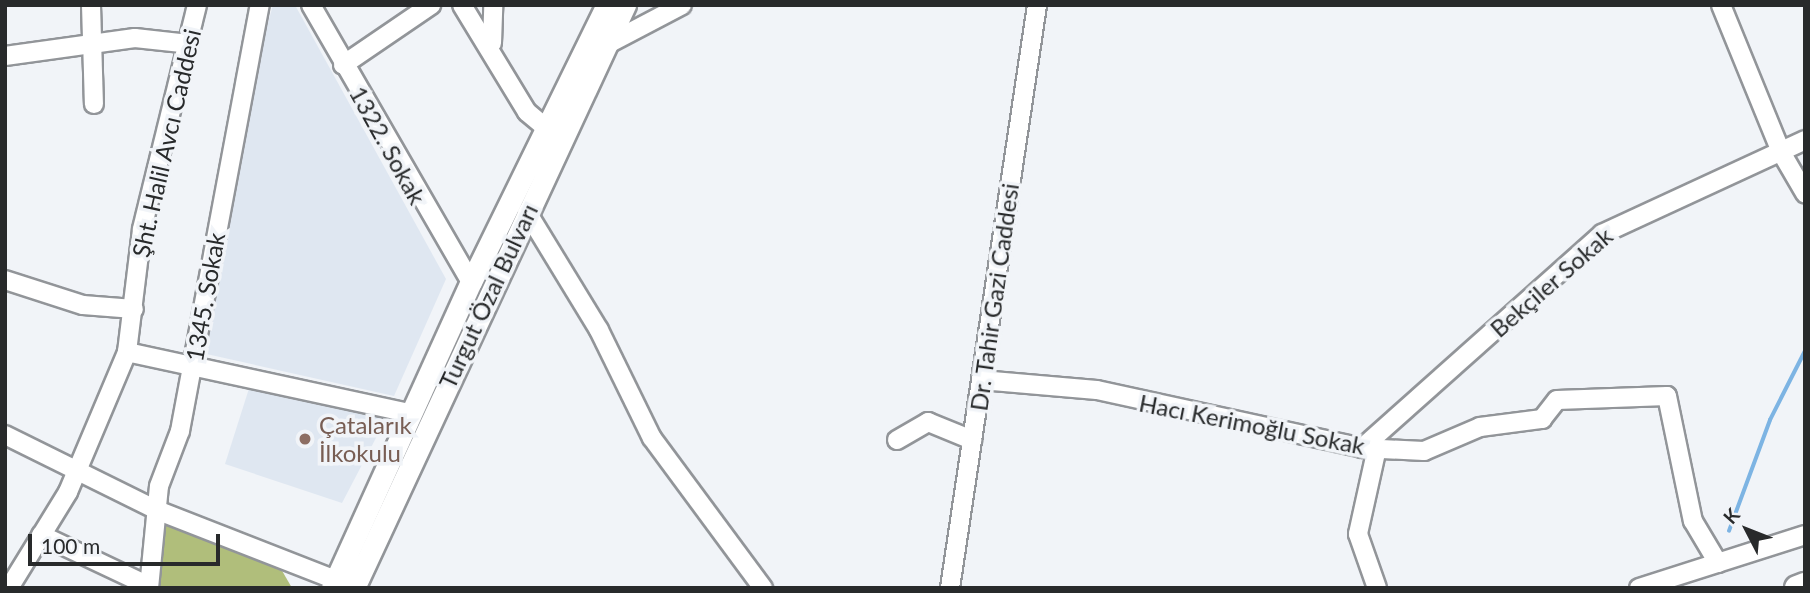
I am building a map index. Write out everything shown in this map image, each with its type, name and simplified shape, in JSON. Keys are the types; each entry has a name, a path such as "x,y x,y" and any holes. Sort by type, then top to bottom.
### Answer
{"highway":[{"path":"1797,588 1805,585"}],"main road":[{"name":"Turgut Özal Bulvarı","path":"341,585 409,413 607,5"},
{"name":"Turgut Özal Bulvarı","path":"341,585 527,212 625,5"}],"street":[{"path":"91,5 94,104"},
{"name":"Şht. Halil Avcı Caddesi","path":"9,588 78,471 127,352 142,229 197,5"},
{"name":"1345. Sokak","path":"149,587 159,511 159,486 180,431 260,5"},
{"name":"1322. Sokak","path":"311,5 343,65 471,282"},
{"path":"343,65 431,5"},
{"path":"462,5 493,47 527,112 547,129"},
{"path":"493,5 488,23 493,47"},
{"path":"604,46 682,5"},
{"name":"Dr. Tahir Gazi Caddesi","path":"950,588 1037,5"},
{"path":"1721,5 1781,152 1805,193"},
{"path":"5,56 93,46 135,38 189,44"},
{"name":"Bekçiler Sokak","path":"1369,448 1602,233 1805,140"},
{"path":"527,212 599,330 652,438 763,588"},
{"path":"5,279 83,305 134,309"},
{"path":"127,352 409,413"},
{"name":"Hacı Kerimoğlu Sokak","path":"981,380 1097,390 1369,448 1424,451 1480,427 1542,419 1557,400 1667,396 1693,521 1718,563"},
{"path":"897,440 928,422 972,440"},
{"path":"5,435 159,511 341,585"},
{"path":"1369,448 1358,534 1377,588"},
{"path":"41,535 149,587"},
{"path":"1639,588 1805,535"}],"shaded area":[{"path":"273,5 295,5 446,279 394,396 202,353 245,104"},
{"name":"Çatalarık İlkokulu","path":"252,379 389,413 342,503 225,464"}],"green space":[{"path":"165,518 277,562 292,588 150,588"}],"waterway":[{"path":"1729,531 1770,420 1805,351"}],"place":[{"name":"Çatalarık İlkokulu","path":"305,439"}]}
